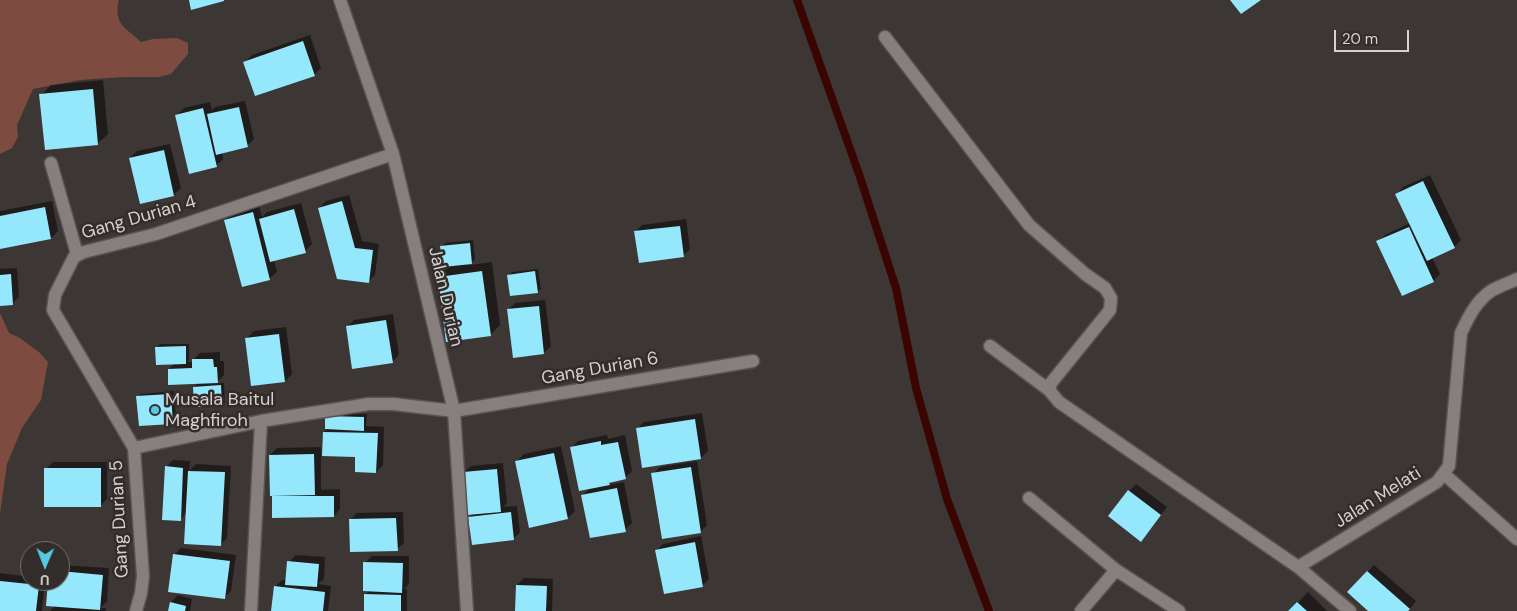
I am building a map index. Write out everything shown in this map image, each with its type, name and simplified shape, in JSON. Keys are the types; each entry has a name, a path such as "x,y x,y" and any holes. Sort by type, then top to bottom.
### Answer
{"street":[{"name":"Jalan Durian","path":"340,0 393,154 454,412 467,611"},
{"path":"885,37 1029,225 1085,274 1105,288 1111,298 1110,310 1051,383 1049,390"},
{"name":"Gang Durian 4","path":"134,448 53,310 55,295 77,254 156,234 393,154"},
{"path":"51,163 77,254"},
{"name":"Jalan Melati","path":"1298,567 1437,482 1444,474 1449,466 1461,334 1478,302 1491,291 1517,279"},
{"path":"990,346 1049,390 1059,402 1298,567 1350,611"},
{"name":"Gang Durian 6","path":"454,412 753,361"},
{"name":"Gang Durian 5","path":"136,611 141,593 142,576 134,448 260,421 369,404 394,404 454,412"},
{"path":"251,611 260,421"},
{"path":"1444,474 1517,539"},
{"path":"1029,498 1116,570 1179,611"},
{"path":"1082,611 1116,570"}],"shaded area":[{"path":"0,0 119,0 119,20 141,42 153,39 177,38 188,43 188,54 171,74 159,77 80,80 33,89 17,125 18,137 12,148 0,154"},
{"path":"0,313 9,333 20,338 40,353 48,362 41,400 22,428 7,464 0,514"}],"building":[{"path":"189,0 224,0 224,1 191,10"},
{"path":"1230,0 1261,0 1241,14"},
{"path":"303,41 315,76 255,96 243,62"},
{"path":"93,89 98,145 45,150 39,94"},
{"path":"239,107 248,147 216,155 207,114"},
{"path":"203,108 217,167 189,174 175,115"},
{"path":"164,150 174,196 140,204 129,158"},
{"path":"1423,181 1455,248 1427,261 1395,194"},
{"path":"342,201 355,248 373,250 369,283 337,279 318,208"},
{"path":"45,207 51,239 0,249 0,216"},
{"path":"294,209 306,253 270,262 259,219"},
{"path":"253,212 270,280 242,287 224,220"},
{"path":"680,226 684,257 639,263 634,231"},
{"path":"1409,227 1434,282 1402,296 1376,241"},
{"path":"470,243 472,264 443,267 440,246"},
{"path":"482,271 491,336 446,342 438,277"},
{"path":"535,271 538,293 510,296 507,275"},
{"path":"11,274 13,305 0,306 0,275"},
{"path":"539,306 544,354 513,358 507,309"},
{"path":"386,320 393,363 352,369 346,326"},
{"path":"279,334 285,382 251,386 245,338"},
{"path":"186,346 186,364 156,365 155,347"},
{"path":"192,359 213,359 214,367 217,367 218,383 168,385 168,369 192,368"},
{"path":"221,385 222,406 194,407 193,387"},
{"name":"Musala Baitul Maghfiroh","path":"171,394 173,424 139,426 136,396"},
{"path":"325,416 364,417 364,431 325,429"},
{"path":"695,419 701,459 642,468 636,428"},
{"path":"323,432 378,433 376,473 355,472 355,457 322,456"},
{"path":"601,441 601,445 618,442 626,479 609,483 610,485 579,491 570,447"},
{"path":"554,453 568,519 529,528 515,461"},
{"path":"314,454 315,495 270,496 269,455"},
{"path":"165,466 183,468 181,521 162,520"},
{"path":"691,467 701,533 662,539 651,473"},
{"path":"44,468 101,468 101,507 44,507"},
{"path":"497,469 501,512 467,515 463,472"},
{"path":"188,471 225,472 221,546 184,544"},
{"path":"617,488 626,532 590,538 581,495"},
{"path":"1128,490 1161,515 1141,542 1108,516"},
{"path":"272,496 334,496 334,517 272,518"},
{"path":"511,512 514,540 472,545 468,517"},
{"path":"396,518 398,551 350,552 349,519"},
{"path":"695,542 703,587 664,594 655,550"},
{"path":"173,554 230,561 225,599 168,592"},
{"path":"287,561 319,564 317,587 285,585"},
{"path":"363,562 403,563 402,593 363,591"},
{"path":"1367,571 1410,609 1408,611 1368,611 1347,592"},
{"path":"70,572 103,575 100,610 46,606 47,591 70,591"},
{"path":"0,581 20,583 20,591 38,591 36,611 0,611"},
{"path":"516,585 547,586 546,611 515,611"},
{"path":"274,586 325,592 323,611 271,611"},
{"path":"364,594 401,595 401,611 364,611"},
{"path":"170,602 186,606 185,611 168,611"},
{"path":"1297,602 1307,611 1288,611"}],"waterway":[{"path":"797,0 859,174 896,288 916,388 947,499 989,611"}],"place":[{"name":"Musala Baitul Maghfiroh","path":"155,410"}]}
